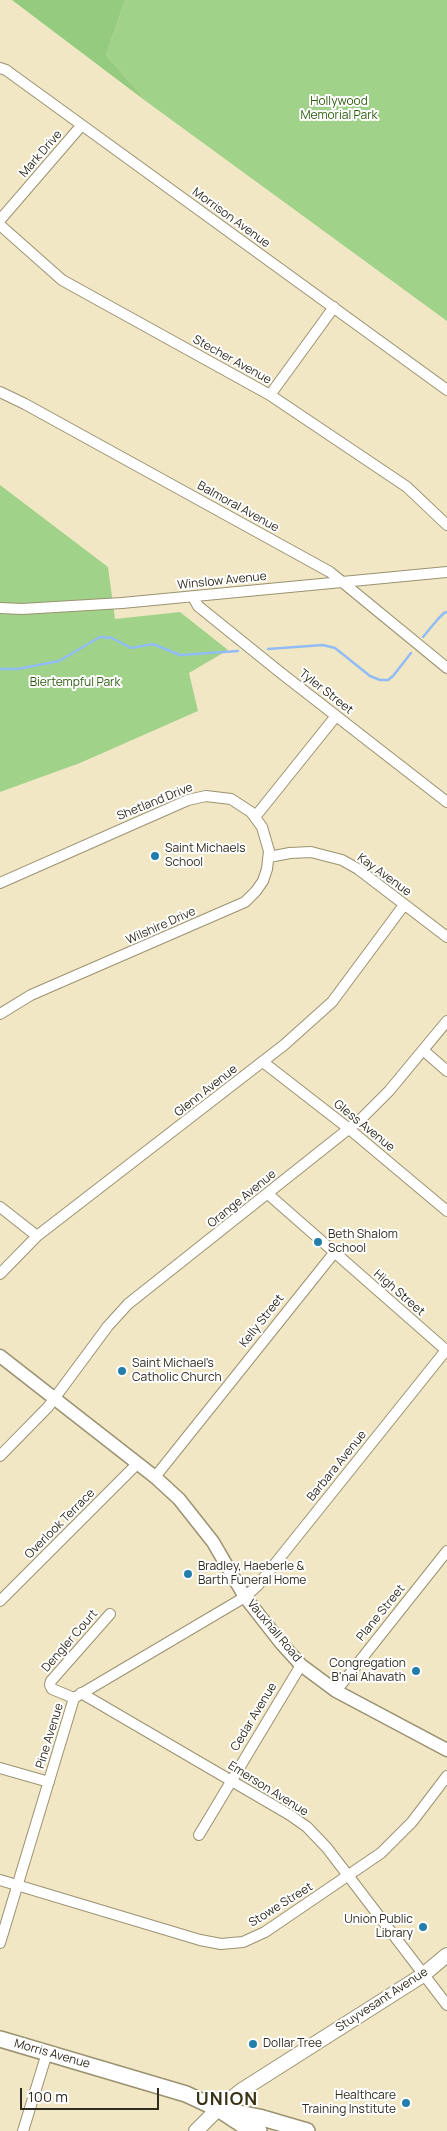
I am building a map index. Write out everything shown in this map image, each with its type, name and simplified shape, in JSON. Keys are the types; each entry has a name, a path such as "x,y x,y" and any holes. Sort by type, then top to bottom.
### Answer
{"main road":[{"name":"Stuyvesant Avenue","path":"196,2131 218,2109 247,2087 423,1974 447,1955"},
{"name":"Morris Avenue","path":"0,2039 177,2091 218,2109 241,2124 259,2131"},
{"name":"Morris Avenue","path":"218,2109 260,2117 308,2131"}],"street":[{"name":"Morrison Avenue","path":"0,68 6,70 447,390"},
{"name":"Mark Drive","path":"0,220 81,126"},
{"name":"Stecher Avenue","path":"0,225 62,280 270,396 407,487 447,525"},
{"path":"270,396 334,307"},
{"name":"Balmoral Avenue","path":"0,392 26,404 330,572 447,668"},
{"name":"Winslow Avenue","path":"0,608 22,609 192,597 447,572"},
{"name":"Tyler Street","path":"192,597 198,606 447,802"},
{"path":"255,817 336,716"},
{"name":"Shetland Drive","path":"0,883 200,796 219,796 231,799 247,808 255,817"},
{"name":"Wilshire Drive","path":"0,1014 32,996 245,902 263,881 269,857 267,839 255,817"},
{"name":"Kay Avenue","path":"269,857 300,852 332,857 358,869 447,937"},
{"name":"Glenn Avenue","path":"0,1274 37,1236 284,1046 332,1002 404,905"},
{"name":"Orange Avenue","path":"0,1456 56,1398 108,1326 128,1304 361,1119 389,1091 447,1021"},
{"path":"423,1050 447,1071"},
{"name":"Gless Avenue","path":"263,1062 348,1128 447,1212"},
{"name":"High Street","path":"268,1194 447,1350"},
{"path":"0,1207 37,1236"},
{"name":"Kelly Street","path":"155,1477 334,1253"},
{"name":"Barbara Avenue","path":"245,1597 264,1578 447,1350"},
{"name":"Vauxhall Road","path":"0,1356 155,1477 179,1499 204,1528 245,1597 281,1644 301,1665 336,1691 447,1750"},
{"name":"Overlook Terrace","path":"0,1601 137,1464"},
{"name":"Plane Street","path":"336,1691 447,1551"},
{"path":"77,1695 245,1597"},
{"name":"Dengler Court","path":"77,1695 52,1689 51,1681 110,1614"},
{"name":"Cedar Avenue","path":"199,1835 301,1665"},
{"name":"Emerson Avenue","path":"77,1695 290,1814 306,1827 327,1848 447,2005"},
{"name":"Pine Avenue","path":"0,1943 77,1695"},
{"path":"0,1768 49,1782"},
{"name":"Stowe Street","path":"0,1880 200,1940 221,1944 243,1942 265,1932 349,1877 381,1853 412,1822 447,1776"},
{"path":"23,2131 47,2053"}],"green space":[{"path":"12,0 125,0 106,55 147,102"},
{"name":"Hollywood Memorial Park","path":"125,0 447,0 447,321 147,102 106,55"},
{"name":"Biertempful Park","path":"0,485 108,567 115,619 180,612 228,650 189,673 198,711 80,763 0,792"}],"waterway":[{"path":"423,637 438,619 447,612"},
{"path":"0,669 18,669 59,661 100,637 112,638 131,648 153,644 180,655 238,651"},
{"path":"268,649 323,645 335,648 370,676 380,680 388,680 393,676 411,653"}],"place":[{"name":"Saint Michaels School","path":"155,856"},
{"name":"Beth Shalom School","path":"318,1242"},
{"name":"Saint Michael's Catholic Church","path":"122,1371"},
{"name":"Bradley, Haeberle & Barth Funeral Home","path":"188,1574"},
{"name":"Congregation B'nai Ahavath","path":"416,1671"},
{"name":"Union Public Library","path":"423,1927"},
{"name":"Dollar Tree","path":"253,2044"},
{"name":"Healthcare Training Institute","path":"406,2103"}],"district":[{"name":"UNION","path":"227,2100"}]}
